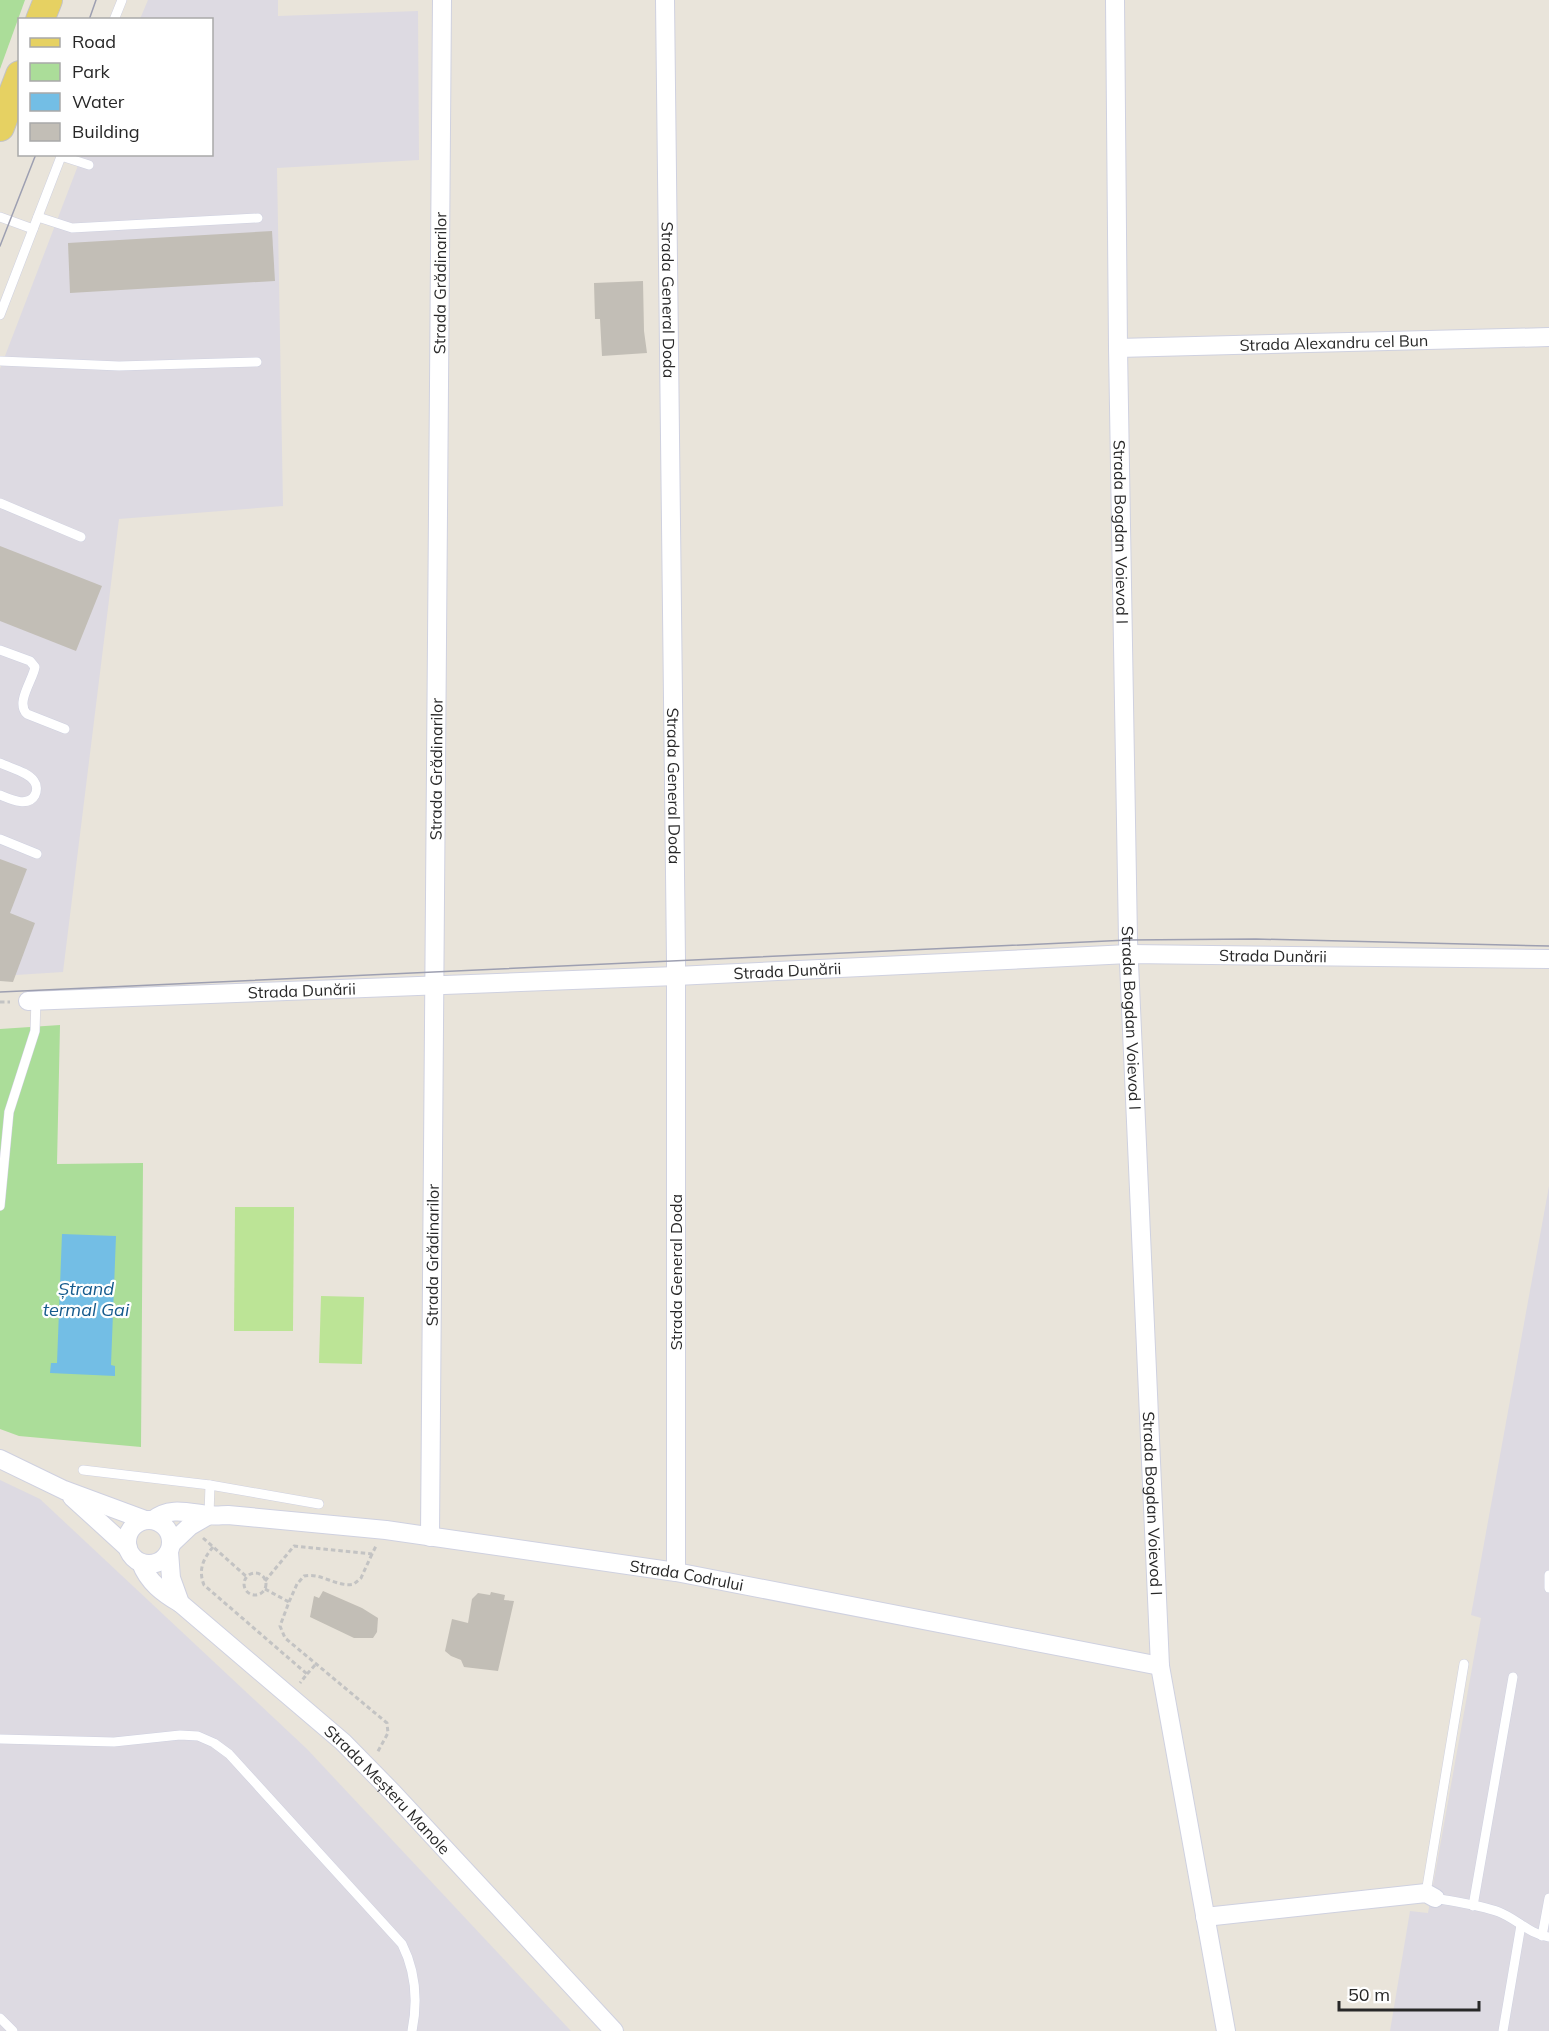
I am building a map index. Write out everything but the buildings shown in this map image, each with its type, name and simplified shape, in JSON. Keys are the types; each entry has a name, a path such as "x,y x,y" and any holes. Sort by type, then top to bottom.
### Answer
{"main road":[{"path":"41,18 48,0"},
{"path":"0,127 18,80"}],"street":[{"name":"Strada Grădinarilor","path":"430,1537 442,0"},
{"name":"Strada General Doda","path":"665,0 676,976 676,1572"},
{"name":"Strada Bogdan Voievod I","path":"1115,0 1118,348 1129,954 1160,1666 1226,2031"},
{"name":"Strada Alexandru cel Bun","path":"1118,348 1549,337"},
{"name":"Strada Dunării","path":"32,1000 676,976 1129,954 1549,959"},
{"path":"0,1459 64,1490 160,1523 170,1535 171,1578 180,1603"},
{"path":"64,1490 128,1548"},
{"name":"Strada Codrului","path":"149,1520 165,1512 173,1511 386,1530 676,1572 1160,1666"},
{"path":"149,1520 131,1528 127,1540 131,1555 141,1563 149,1564 164,1558 190,1526 209,1515"},
{"name":"Strada Meșteru Manole","path":"141,1563 148,1577 157,1587 180,1603 343,1742 614,2031"},
{"path":"1205,1917 1431,1896"}],"lane":[{"path":"115,18 122,0"},
{"path":"0,315 62,156"},
{"path":"65,156 89,165"},
{"path":"0,217 33,229"},
{"path":"38,217 72,228 258,218"},
{"path":"0,361 120,366 257,362"},
{"path":"0,503 81,537"},
{"path":"0,650 30,662 34,667 34,674 22,704 23,710 27,714 65,729"},
{"path":"0,764 27,775 34,781 37,789 30,801 21,802 0,795"},
{"path":"0,839 37,854"},
{"path":"0,1206 9,1112 35,1030 32,1000"},
{"path":"83,1470 210,1485 319,1504"},
{"path":"209,1515 210,1485"},
{"path":"1549,1575 1549,1588"},
{"path":"1464,1664 1431,1896 1497,1911 1546,1936 1549,1898"},
{"path":"1473,1906 1513,1677"},
{"path":"0,1739 114,1742 180,1735 198,1736 221,1748 229,1754 402,1944 410,1961 415,1982 414,2017 411,2031"},
{"path":"1503,2031 1521,1925"},
{"path":"0,2018 14,2031"}],"path":[{"path":"190,1526 247,1577"},
{"path":"369,1768 387,1737 387,1723 315,1665 282,1635 280,1626 297,1584 304,1576 314,1576 345,1585 354,1584 361,1578 386,1530"},
{"path":"265,1581 294,1546 372,1554"},
{"path":"213,1547 206,1555 201,1570 204,1585 308,1674"},
{"path":"256,1573 261,1575 265,1581 265,1590 256,1595 249,1593 244,1587 247,1577 256,1573"},
{"path":"265,1590 289,1602"},
{"path":"289,1696 315,1665"}],"shaded area":[{"path":"148,0 278,0 278,16 418,11 419,160 277,168 283,506 119,519 63,972 0,976 0,369 82,156 213,156 213,18 140,18"},
{"path":"1549,1186 1549,2031 1390,2031 1410,1911 1428,1913 1481,1618 1471,1615"},
{"path":"0,1480 40,1499 307,1749 571,2031 0,2031"}],"green space":[{"path":"0,0 25,0 18,18 0,69"},
{"name":"Ștrand termal Gai","path":"60,1025 57,1164 143,1163 141,1447 19,1436 0,1429 0,1029"},
{"path":"235,1207 294,1207 293,1331 234,1331"},
{"path":"321,1296 364,1297 362,1364 319,1363"}],"water":[{"name":"Ștrand termal Gai","path":"62,1234 116,1236 111,1365 115,1366 115,1376 50,1373 51,1363 57,1363"}],"tram line":[{"path":"90,18 96,0"},
{"path":"0,246 35,156"},
{"path":"0,992 1128,940 1256,939 1549,946"}]}
